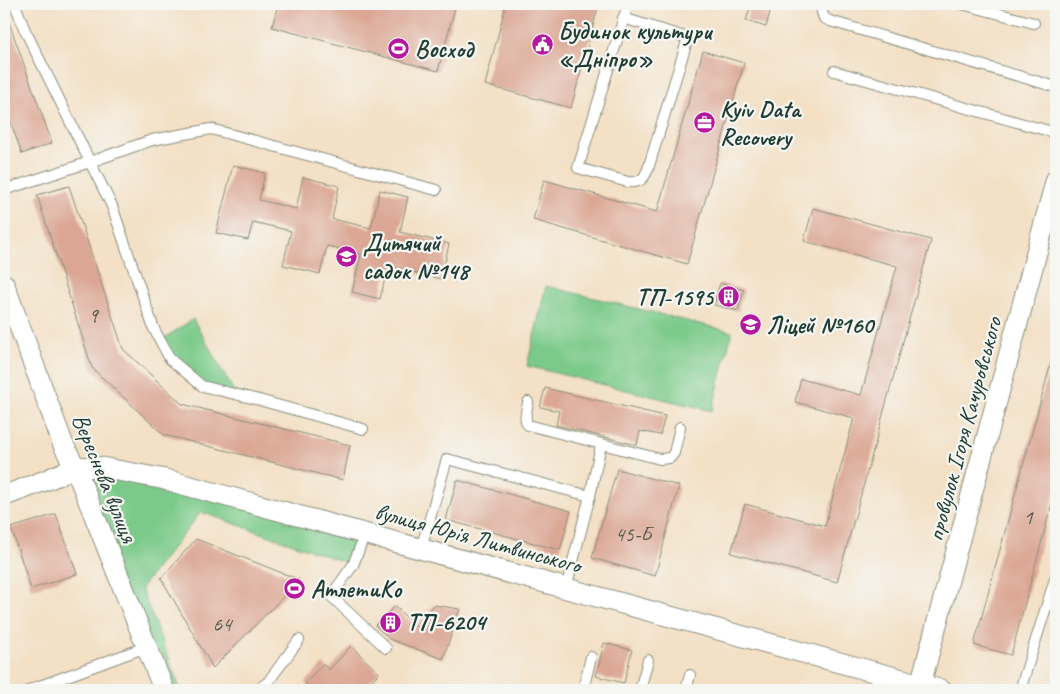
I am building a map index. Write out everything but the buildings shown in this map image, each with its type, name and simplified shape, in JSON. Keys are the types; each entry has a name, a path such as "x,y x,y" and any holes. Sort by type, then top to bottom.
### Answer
{"street":[{"name":"провулок Ігоря Качуровського","path":"920,688 1052,213 1056,180"},
{"name":"Вереснева вулиця","path":"4,284 63,444 75,467 164,690"},
{"name":"вулиця Юрія Литвинського","path":"4,496 75,467 99,467 163,479 566,588 920,688 940,690"}],"lane":[{"path":"15,4 24,28 112,206 154,329 170,359 202,386 363,429"},
{"path":"623,18 688,38 648,169 644,178 637,182 628,182 578,168 623,18 628,4"},
{"path":"823,4 822,12 824,18 830,22 1056,87"},
{"path":"962,4 1034,23"},
{"path":"834,70 1056,133"},
{"path":"4,190 152,140 211,129 436,190"},
{"path":"528,402 525,417 528,425 601,445 666,459 670,458 674,453 680,427"},
{"path":"566,588 601,445"},
{"path":"422,549 447,459 590,496"},
{"path":"365,534 353,565 330,596 386,648"},
{"path":"1020,690 1053,597 1056,576"},
{"path":"257,690 268,682 299,640"},
{"path":"29,690 146,647"},
{"path":"583,690 591,657"},
{"path":"640,690 648,660"},
{"path":"686,690 690,675"}],"green space":[{"path":"546,286 732,332 712,411 527,366"},
{"path":"193,319 236,395 202,386 170,359 160,341"},
{"path":"75,467 365,534 353,565 201,512 141,588 182,690 164,690"}],"place":[{"name":"Будинок культури «Дніпро»","path":"542,45"},
{"name":"Восход","path":"399,49"},
{"name":"Kyiv Data Recovery","path":"704,123"},
{"name":"Дитячий садок №148","path":"347,257"},
{"name":"ТП-1595","path":"729,297"},
{"name":"Ліцей №160","path":"750,325"},
{"name":"АтлетиКо","path":"295,589"},
{"name":"ТП-6204","path":"391,622"}]}
